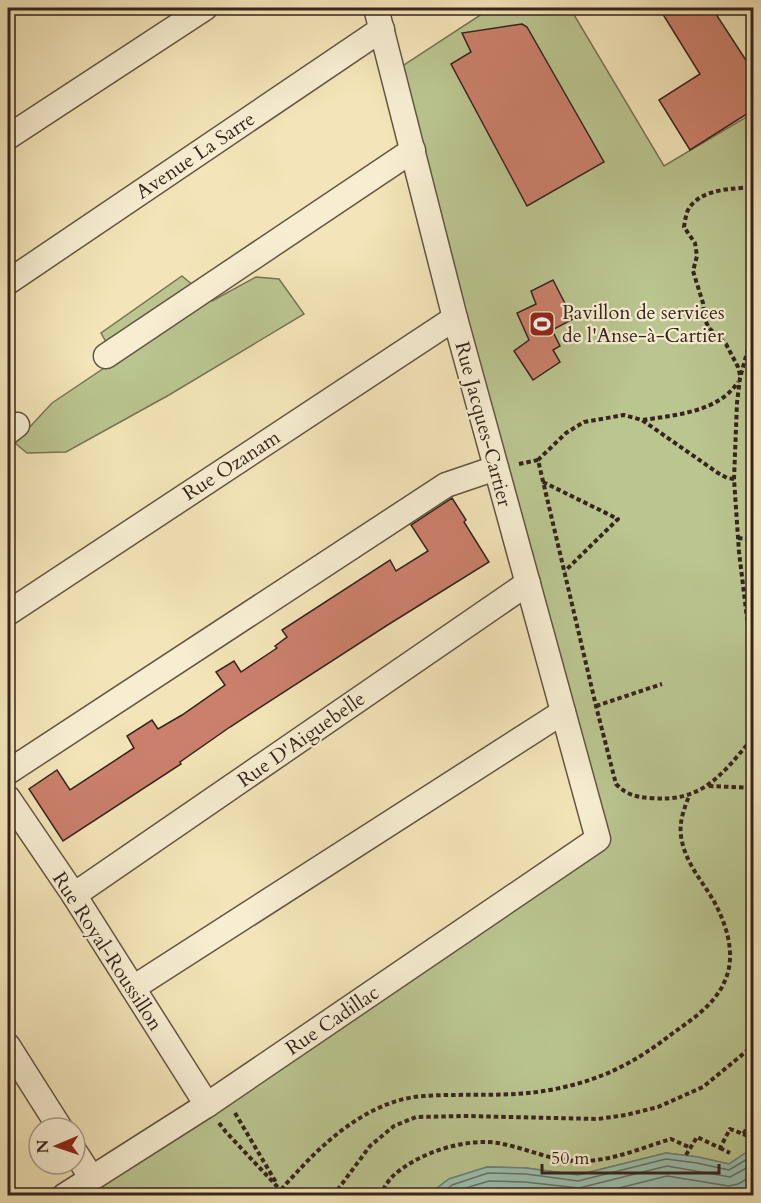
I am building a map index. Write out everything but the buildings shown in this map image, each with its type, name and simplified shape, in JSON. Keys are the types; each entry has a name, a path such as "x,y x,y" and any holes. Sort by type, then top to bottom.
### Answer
{"street":[{"path":"8,137 205,8"},
{"name":"Rue Jacques-Cartier","path":"379,18 455,318 598,839"},
{"name":"Avenue La Sarre","path":"8,282 379,18"},
{"path":"106,356 413,150"},
{"name":"Rue Ozanam","path":"8,613 455,318"},
{"path":"8,772 446,485 496,468"},
{"name":"Rue D'Aiguebelle","path":"74,895 528,583"},
{"path":"133,988 563,712"},
{"name":"Rue Royal-Roussillon","path":"8,798 74,895 133,988 215,1099"},
{"name":"Rue Cadillac","path":"64,1196 215,1099 598,839"},
{"path":"8,1046 52,1116"},
{"path":"87,1171 91,1177"}],"path":[{"path":"642,420 710,406 733,390 740,378 738,367 726,344 709,328 705,320 703,303 693,271 697,256 695,243 684,227 688,210 698,198 718,191 753,187"},
{"path":"753,327 740,378 734,479 738,538 752,659 753,783"},
{"path":"734,479 718,473 642,420 624,415 584,422 566,433 538,460 616,784 623,792 631,796 655,799 689,796 708,786 751,740"},
{"path":"543,482 618,519 564,572"},
{"path":"738,538 753,540"},
{"path":"596,705 662,684"},
{"path":"708,786 753,788"},
{"path":"277,1196 312,1155 336,1133 370,1113 399,1100 423,1096 487,1096 523,1093 593,1080 630,1064 704,1010 726,980 732,956 725,926 710,895 689,864 681,837 681,817 689,796"},
{"path":"333,1196 370,1146 394,1126 416,1117 598,1119 626,1115 658,1107 703,1087 753,1045"},
{"path":"215,1099 281,1190"},
{"path":"215,1099 226,1132 286,1196"},
{"path":"743,1134 753,1119"},
{"path":"720,1148 730,1129 753,1138"},
{"path":"686,1155 697,1137 730,1153"},
{"path":"379,1196 392,1177 415,1160 444,1148 475,1143 500,1143 560,1159 578,1161 621,1155 671,1139 691,1148"}],"green space":[{"path":"491,8 570,8 664,166 753,113 753,1148 729,1164 666,1153 578,1175 526,1168 487,1167 449,1179 428,1195 79,1196 598,839 393,72"},
{"path":"182,276 212,301 256,277 279,279 304,314 169,395 66,452 27,453 15,443 52,403 116,360 101,333"}],"water":[{"path":"753,1148 753,1195 428,1195 449,1179 487,1167 526,1168 578,1175 666,1153 729,1164"}],"place":[{"name":"Pavillon de services de l'Anse-à-Cartier","path":"542,324"}]}
